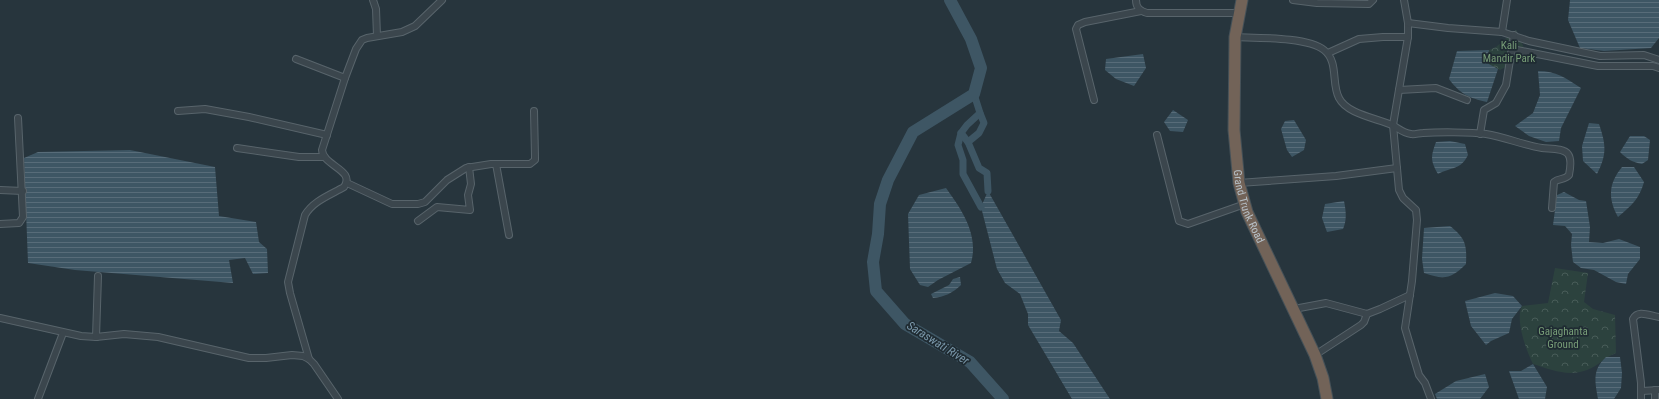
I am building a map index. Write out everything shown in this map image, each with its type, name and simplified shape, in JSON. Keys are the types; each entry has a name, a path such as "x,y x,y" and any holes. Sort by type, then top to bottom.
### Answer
{"highway":[{"name":"Grand Trunk Road","path":"1242,0 1238,13 1235,37 1234,130 1239,183 1245,204 1315,355 1323,378 1327,399"}],"street":[{"path":"373,0 376,9 377,36"},
{"path":"324,158 322,150 345,78 359,44 367,38 402,32 415,26 442,0"},
{"path":"1136,0 1138,8 1141,12"},
{"path":"1293,0 1317,3 1369,4 1373,0"},
{"path":"1404,0 1408,23 1408,37 1393,125 1399,190 1404,198 1416,210 1417,220 1410,295 1405,328 1419,375 1425,383 1431,399"},
{"path":"1502,32 1506,0"},
{"path":"1094,100 1076,29 1078,26 1085,22 1141,12 1238,13"},
{"path":"1408,23 1502,32 1529,41 1600,56 1644,55 1659,60"},
{"path":"1480,134 1484,110 1496,103 1506,85 1514,35"},
{"path":"1235,37 1312,43 1328,53 1333,66 1336,92 1343,104 1349,109 1393,125 1401,131 1411,134 1480,134 1565,151 1569,154 1569,175 1566,178 1558,179 1554,182 1552,208"},
{"path":"1328,53 1359,39 1377,37 1408,37"},
{"path":"1512,49 1598,66 1653,66 1659,68"},
{"path":"296,59 345,78"},
{"path":"1399,90 1436,88 1467,100"},
{"path":"178,111 205,109 249,117 327,136"},
{"path":"347,183 392,204 418,204 425,202 447,180 469,167 496,164 527,164 535,160 534,111"},
{"path":"0,224 16,224 20,223 22,220 23,190 18,118"},
{"path":"1157,135 1179,221 1188,224 1245,204"},
{"path":"237,148 299,157 324,158 344,173 347,178 347,183 344,187 317,202 305,215 289,277 290,293 309,359 338,399"},
{"path":"496,164 509,235"},
{"path":"418,221 437,208 470,210 468,195 471,184 469,167"},
{"path":"1239,183 1336,176 1397,168"},
{"path":"0,190 23,190"},
{"path":"96,337 98,276"},
{"path":"1294,309 1326,303 1367,314 1410,295"},
{"path":"1641,399 1642,391 1633,319 1641,313 1659,317"},
{"path":"1315,355 1361,326 1366,319 1367,314"},
{"path":"0,318 63,333 96,337 142,335 158,337 249,358 292,355 303,356 309,359"},
{"path":"38,399 63,333"},
{"path":"1642,391 1657,390 1655,399"}],"green space":[{"name":"Kali Mandir Park","path":"1516,30 1524,48 1519,60 1500,70 1487,63 1489,50 1496,47"},
{"name":"Gajaghanta Ground","path":"1555,268 1588,273 1584,302 1593,309 1615,315 1616,353 1591,368 1580,372 1560,372 1533,364 1522,335 1520,312 1522,306 1548,303"}],"water":[{"path":"1570,0 1659,0 1659,38 1651,48 1604,51 1580,48 1568,20"},
{"path":"1489,50 1487,63 1498,69 1487,102 1465,95 1449,79 1457,51"},
{"path":"1143,54 1146,68 1134,86 1116,79 1105,70 1106,59"},
{"path":"1538,71 1556,74 1566,78 1581,88 1561,128 1559,141 1546,142 1529,136 1515,126 1533,113 1540,95"},
{"path":"1173,110 1188,120 1183,132 1170,131 1164,122"},
{"path":"1294,120 1306,140 1304,150 1292,157 1287,150 1281,129 1285,121"},
{"path":"1589,123 1599,124 1604,144 1603,161 1597,174 1583,161 1582,146"},
{"path":"1630,136 1644,136 1650,140 1648,160 1642,164 1630,160 1620,152"},
{"path":"1450,141 1465,144 1468,155 1459,166 1438,174 1432,158 1436,142"},
{"path":"130,150 215,167 219,216 256,222 259,242 267,249 268,273 253,274 245,258 229,260 233,283 75,270 28,263 24,158 38,152"},
{"path":"1622,167 1634,167 1644,182 1640,193 1627,209 1618,217 1612,204 1611,192 1614,179"},
{"path":"946,188 968,223 973,243 973,253 971,263 938,280 928,287 920,285 910,269 908,214 919,195"},
{"path":"988,191 1061,320 1059,331 1073,343 1110,399 1072,399 1028,325 1028,314 1020,294 1005,283 997,269 981,207"},
{"path":"1564,192 1579,200 1586,201 1590,227 1589,242 1603,243 1619,239 1640,247 1640,259 1628,274 1626,284 1616,282 1594,270 1581,268 1573,262 1571,245 1572,234 1565,226 1553,225 1557,195"},
{"path":"1344,201 1346,215 1343,229 1327,232 1322,218 1325,204"},
{"path":"1450,226 1459,234 1464,242 1466,264 1456,273 1447,277 1437,277 1424,273 1422,259 1424,228"},
{"path":"960,277 961,285 958,288 941,297 933,298 931,294 949,285 953,279"},
{"path":"1495,293 1513,296 1522,306 1512,319 1509,333 1491,341 1486,345 1471,326 1465,301"},
{"path":"1606,357 1620,357 1622,373 1621,388 1614,399 1598,399 1596,376 1598,367"},
{"path":"1533,364 1547,387 1545,399 1519,399 1509,371 1521,371"},
{"path":"1485,374 1489,387 1480,399 1437,399 1435,394 1456,381"}],"waterway":[{"name":"Saraswati River","path":"950,0 971,39 981,68 974,94 913,132 888,180 880,204 878,234 873,262 876,291 905,324 970,362 1003,399"},
{"path":"974,94 980,113 961,133 958,145 963,160 963,174 981,207"},
{"path":"968,142 979,133 984,123 980,113"},
{"path":"961,133 968,142 979,168 987,173 988,191"}]}
